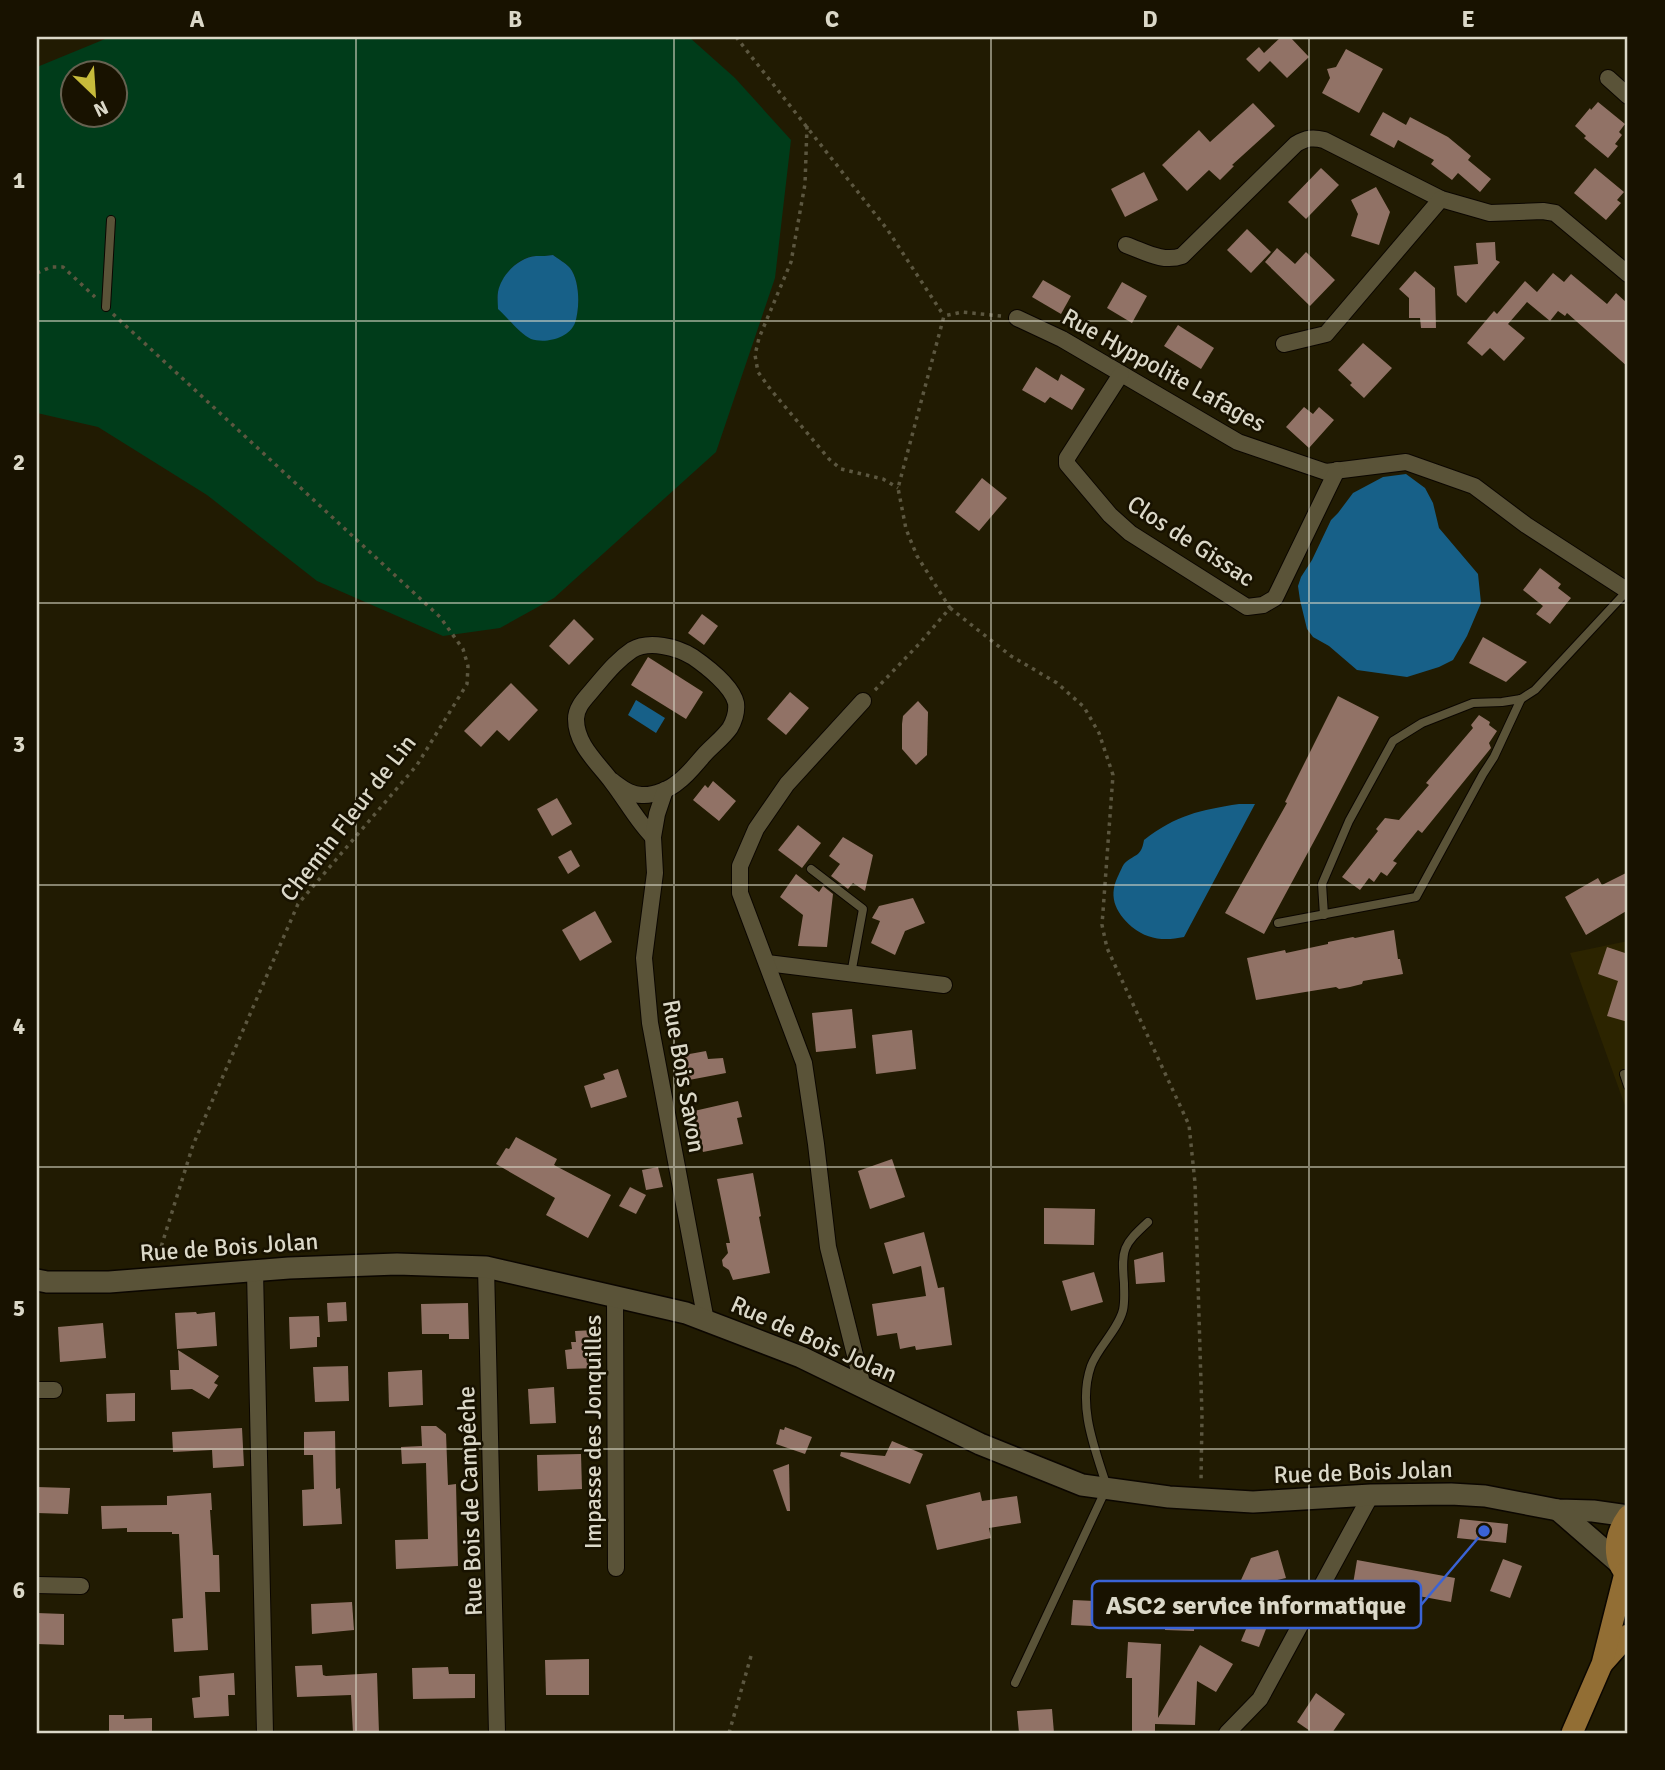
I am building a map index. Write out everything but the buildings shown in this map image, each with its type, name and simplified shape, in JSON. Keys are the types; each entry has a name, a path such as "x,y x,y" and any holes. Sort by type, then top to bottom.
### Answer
{"main road":[{"path":"1572,1733 1602,1664 1624,1571 1616,1551 1617,1538 1628,1516"},
{"path":"1602,1664 1628,1635"}],"street":[{"path":"1608,78 1628,96"},
{"path":"1126,245 1155,257 1174,259 1182,256 1296,144 1314,137 1441,199 1490,213 1543,211 1555,214 1628,274"},
{"path":"1284,344 1326,334 1441,199"},
{"name":"Rue Hyppolite Lafages","path":"1017,318 1062,339 1238,442 1326,472 1406,462 1474,486 1526,525 1628,590"},
{"name":"Clos de Gissac","path":"1121,374 1067,458 1067,464 1110,516 1130,533 1247,607 1263,605 1275,598 1337,470"},
{"path":"611,780 629,793 639,795 665,790 678,782 730,728 736,714 733,694 707,667 687,653 650,645 634,649 609,670 579,707 576,717 577,731 590,757 611,780 653,837"},
{"path":"863,701 787,784 756,829 740,866 740,892 804,1063 828,1247 863,1387"},
{"name":"Rue Bois Savon","path":"665,790 653,837 655,873 644,958 650,1023 706,1321"},
{"path":"767,963 944,985"},
{"name":"Rue de Bois Jolan","path":"37,1280 109,1282 397,1264 486,1268 686,1313 801,1357 980,1444 1082,1485 1170,1497 1253,1502 1371,1495 1451,1494 1485,1496 1558,1510 1628,1516"},
{"name":"Rue Bois de Campêche","path":"486,1268 497,1733"},
{"path":"256,1271 265,1733"},
{"name":"Impasse des Jonquilles","path":"615,1297 616,1567"},
{"path":"37,1390 54,1390"},
{"path":"1227,1733 1260,1699 1371,1495"},
{"path":"1558,1510 1624,1571"},
{"path":"37,1585 81,1586"}],"lane":[{"path":"106,307 111,220"},
{"path":"1324,915 1322,884 1349,821 1394,741 1422,723 1473,703 1521,699 1535,690 1628,590"},
{"path":"1278,923 1416,898 1494,757 1521,699"},
{"path":"811,869 863,909 851,974"},
{"path":"1624,1074 1628,1086"},
{"path":"1015,1683 1107,1488 1088,1427 1086,1389 1091,1365 1123,1311 1125,1296 1122,1259 1125,1248 1131,1238 1148,1222"}],"path":[{"path":"736,37 887,229 944,316 898,488 906,529 917,556 950,608 1011,656 1057,684 1084,706 1099,733 1113,775 1102,925 1107,948 1189,1125 1195,1183 1202,1416 1200,1499"},
{"path":"807,126 805,184 791,262 760,338 755,355 758,372 829,459 841,469 883,479 898,488"},
{"name":"Chemin Fleur de Lin","path":"37,273 51,267 63,267 440,617 463,649 468,666 467,684 417,765 298,904 194,1145 151,1279"},
{"path":"944,316 962,312 1017,318"},
{"path":"863,701 950,608"},
{"path":"729,1733 751,1656"}],"shaded area":[{"path":"1628,941 1628,1114 1570,953"}],"green space":[{"path":"110,37 689,37 735,78 791,140 775,278 716,452 554,598 500,628 443,636 317,581 207,495 98,427 37,413 37,67","holes":["553,255 568,266 576,280 578,295 577,316 568,332 549,340 537,340 523,333 499,309 500,286 517,263 529,257"]}],"water":[{"path":"553,255 568,266 576,280 577,317 572,328 562,336 550,340 531,339 498,309 498,292 503,279 517,263 530,257"},
{"path":"1406,474 1425,488 1433,503 1439,528 1478,574 1481,603 1453,660 1407,677 1357,670 1329,646 1313,637 1307,629 1298,586 1331,520 1353,493 1383,477"},
{"path":"636,700 665,718 656,733 628,715"},
{"path":"1239,804 1255,804 1184,937 1157,938 1144,935 1132,927 1117,909 1114,889 1124,865 1139,853 1144,840 1178,819"}],"place":[{"name":"ASC2 service informatique","path":"1484,1531"}]}
